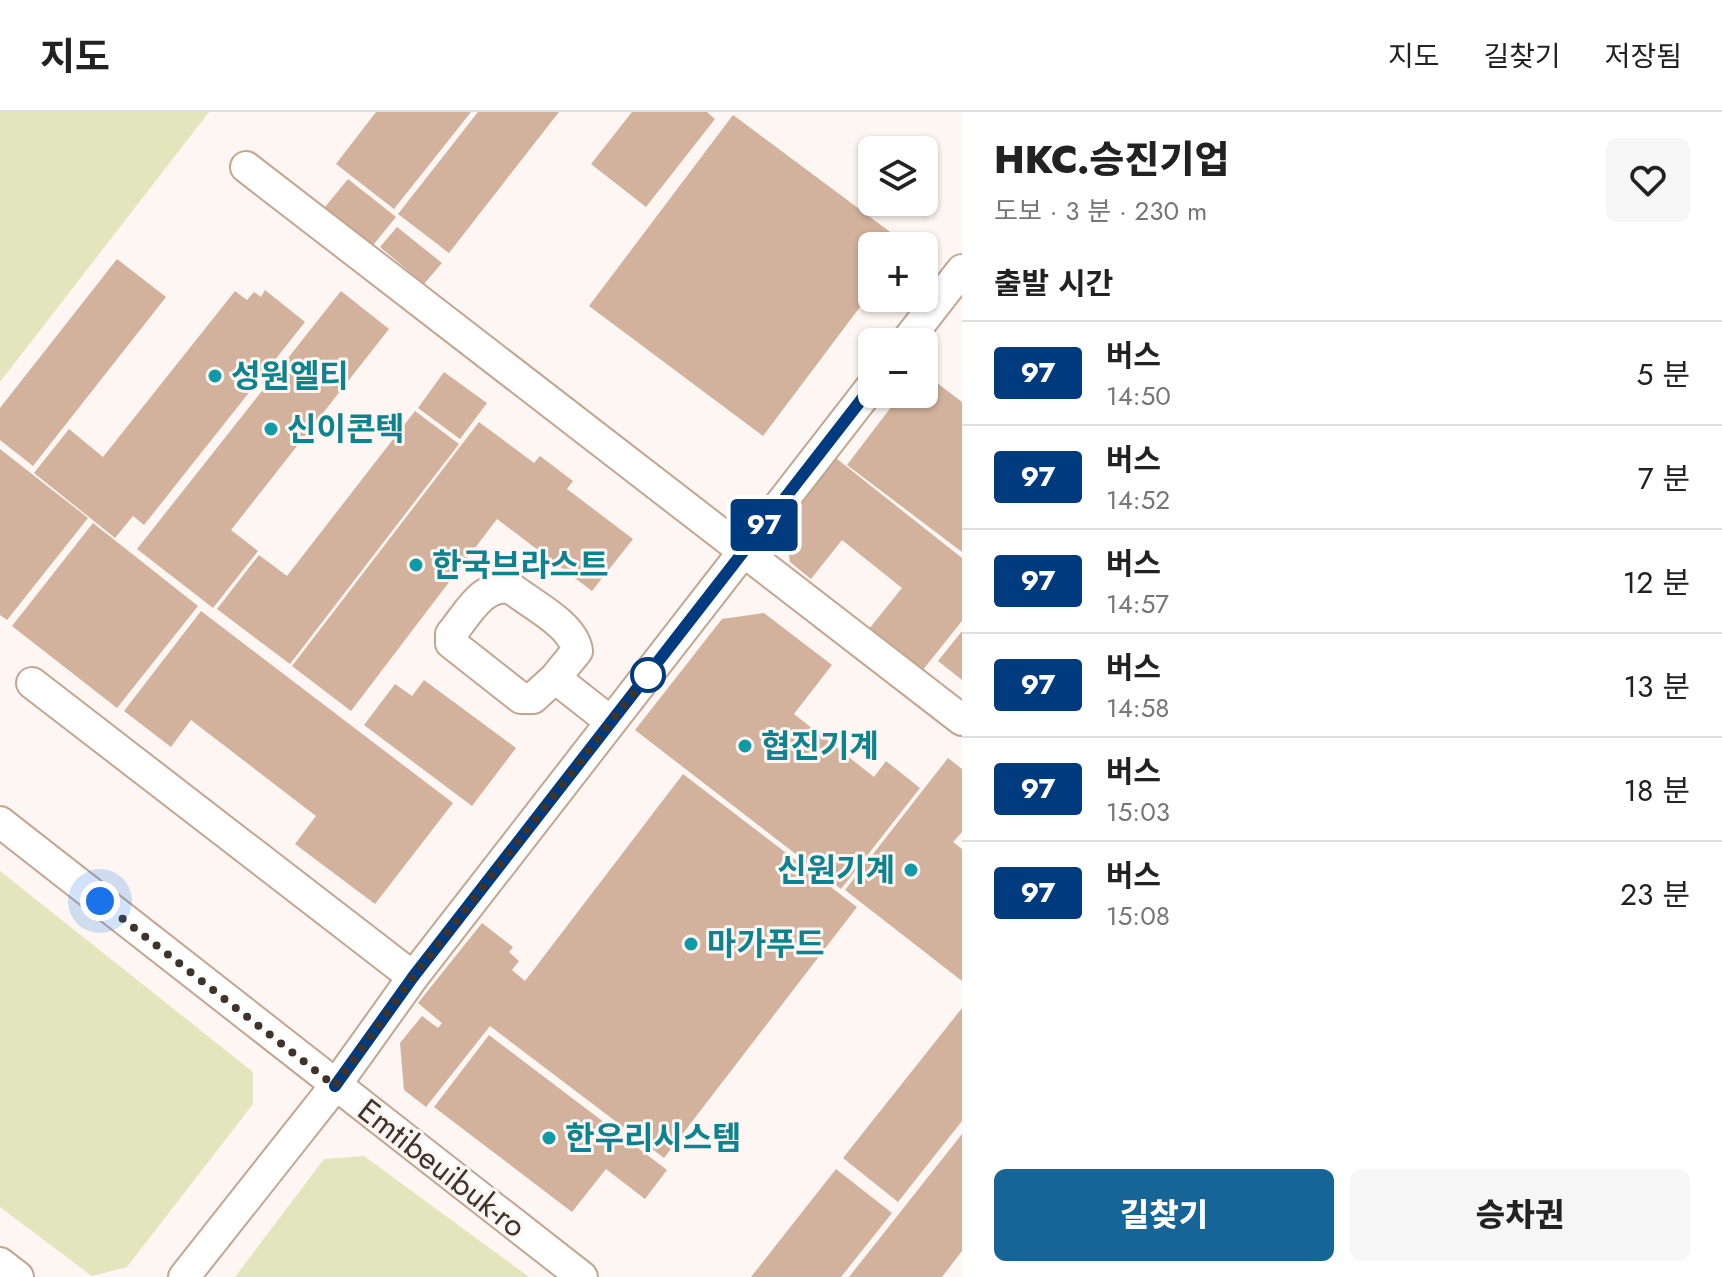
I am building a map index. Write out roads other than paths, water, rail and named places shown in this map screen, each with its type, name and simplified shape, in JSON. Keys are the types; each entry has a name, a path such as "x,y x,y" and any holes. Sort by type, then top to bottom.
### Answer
{"street":[{"path":"246,167 962,720"},
{"path":"917,328 962,270"},
{"path":"184,1277 335,1086 413,977 858,404"},
{"path":"555,678 611,722"},
{"path":"32,683 413,977"},
{"name":"Emtibeuibuk-ro","path":"0,822 582,1277"},
{"path":"0,1263 18,1277"}],"place":[{"name":"성원엘티","path":"215,376"},
{"name":"신이콘텍","path":"271,429"},
{"name":"한국브라스트","path":"416,565"},
{"name":"협진기계","path":"745,746"},
{"name":"신원기계","path":"911,870"},
{"name":"마가푸드","path":"691,944"},
{"name":"한우리시스템","path":"549,1138"}]}
